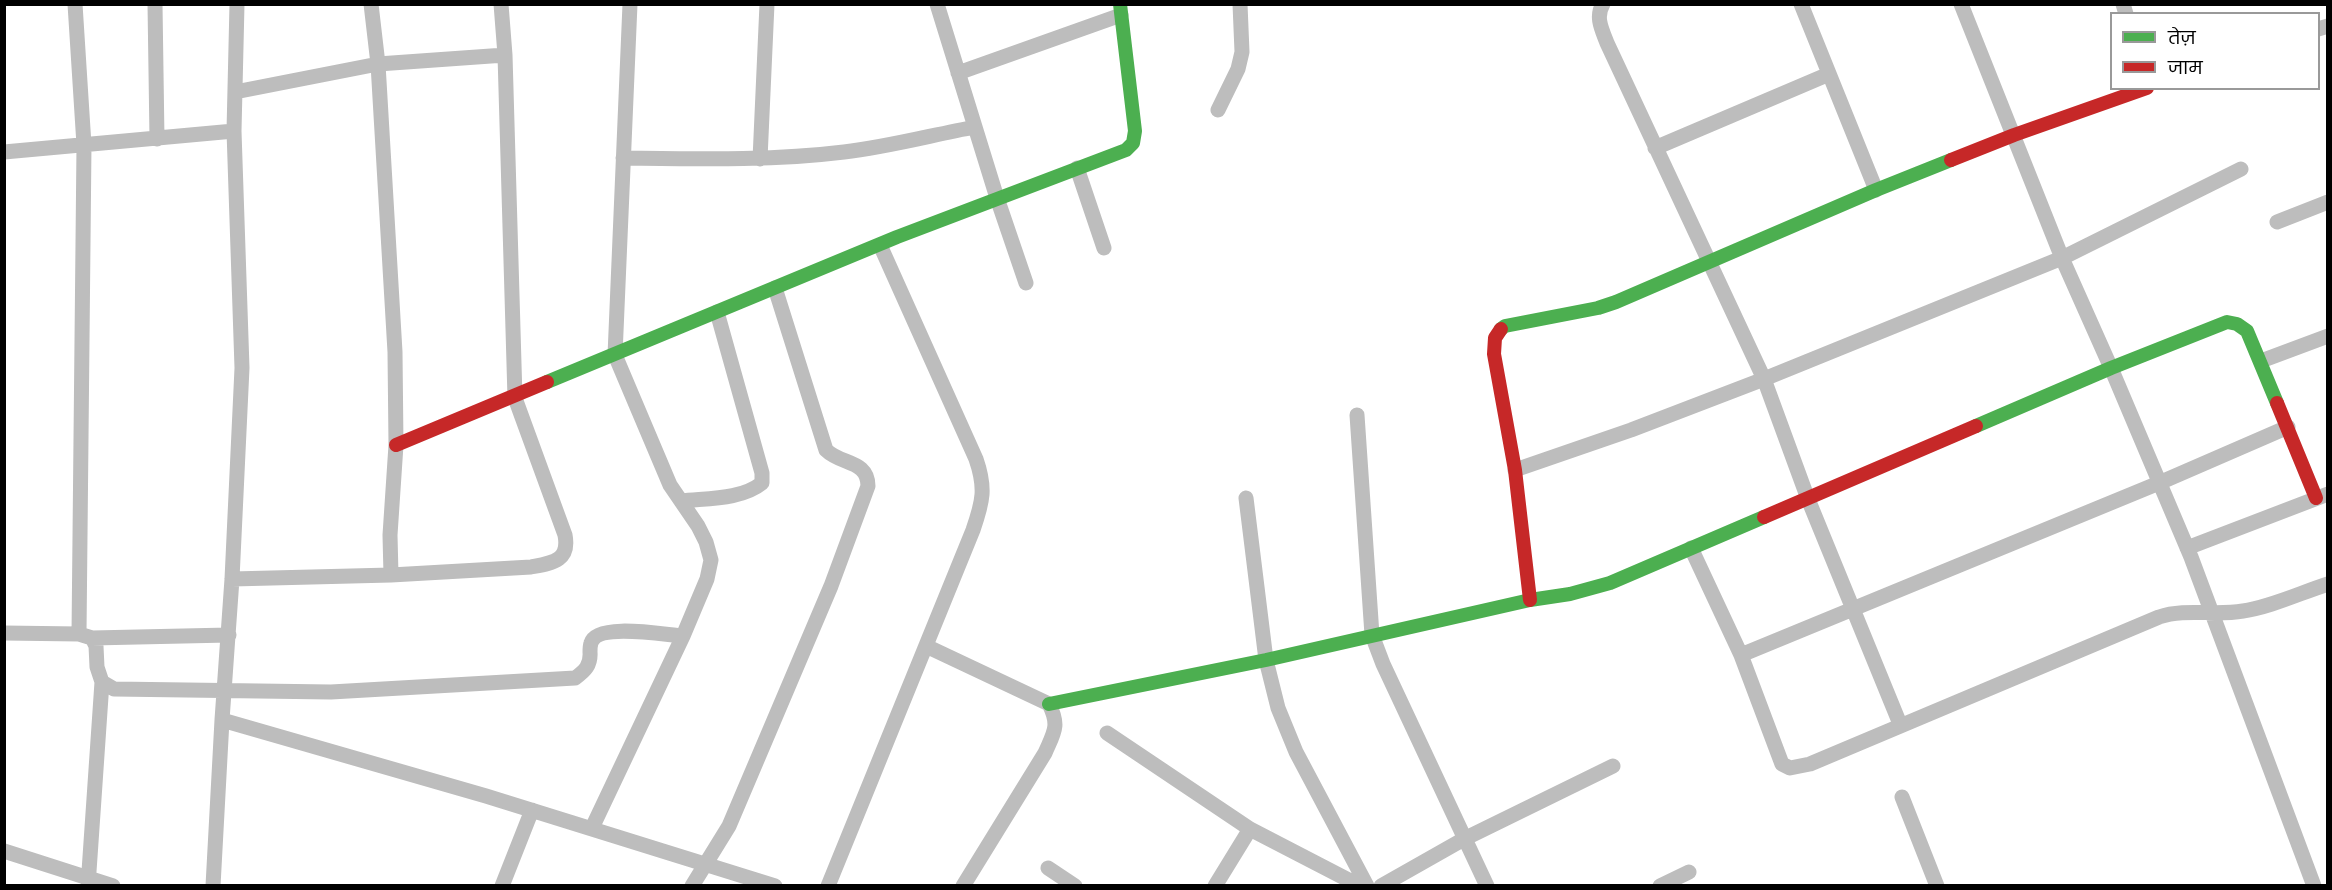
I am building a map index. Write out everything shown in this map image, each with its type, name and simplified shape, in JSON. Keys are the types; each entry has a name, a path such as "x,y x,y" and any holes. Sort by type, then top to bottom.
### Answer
{"street":[{"path":"75,4 84,146 86,636 96,646 97,668 102,682 89,881"},
{"path":"155,4 157,139"},
{"path":"213,885 229,635 242,368 234,131 237,4"},
{"path":"371,4 378,64 394,352 396,445 390,535 391,575"},
{"path":"232,579 391,575 531,567 551,563 563,555 567,546 565,535 515,398 505,55 501,4"},
{"path":"592,828 683,636 707,579 711,560 702,534 670,485 615,355 630,4"},
{"path":"760,159 767,4"},
{"path":"937,4 1026,284"},
{"path":"1218,110 1238,69 1242,52 1240,4"},
{"path":"1603,4 1599,10 1599,23 1707,261 1764,379 1808,499 1900,724"},
{"path":"1801,4 1876,190"},
{"path":"1960,4 2062,258 2187,548 2314,885"},
{"path":"396,445 515,398 880,245 1126,150 1133,143 1135,131 1120,10 958,73"},
{"path":"235,92 378,64 505,55"},
{"path":"1655,148 1829,74"},
{"path":"1530,600 1515,470 1494,354 1493,339 1498,331 1505,326 1598,308 1616,302 1876,190 2014,135 2140,90"},
{"path":"623,158 760,159 848,152 975,127"},
{"path":"4,152 234,131"},
{"path":"1077,168 1104,248"},
{"path":"1515,470 1631,430 1764,379 2062,258 2241,169"},
{"path":"2277,222 2328,202"},
{"path":"828,885 974,530 983,501 983,480 880,245"},
{"path":"692,885 707,865 729,826 831,586 868,486 868,478 863,469 835,459 826,450 775,288"},
{"path":"681,501 742,493 755,489 762,483 762,472 717,312"},
{"path":"926,646 1049,704 1266,660 1530,600 1570,594 1610,583 2111,368 2227,322 2237,324 2247,331 2288,427 2322,496 2187,548"},
{"path":"2261,362 2328,336"},
{"path":"1357,415 1372,635 1383,664 1464,839 1488,885"},
{"path":"1741,654 2159,483 2288,427"},
{"path":"1246,498 1266,660 1285,728 1367,885"},
{"path":"1691,548 1741,654 1782,764 1790,768 1810,764 1900,724 2158,617 2183,611 2241,612 2328,584"},
{"path":"102,682 114,689 133,690 225,689 331,692 557,680 575,678 585,671 591,660 590,643 597,634 609,631 683,636"},
{"path":"4,633 86,636 229,635"},
{"path":"963,885 1045,753 1055,730 1056,718 1049,704"},
{"path":"222,720 532,810 775,885"},
{"path":"1107,733 1250,829 1360,885"},
{"path":"1381,885 1464,839 1613,766"},
{"path":"1902,797 1937,885"},
{"path":"502,885 532,810"},
{"path":"1215,885 1250,829"},
{"path":"4,851 89,881 112,885"},
{"path":"1048,868 1075,885"},
{"path":"1660,885 1689,872"}],"traffic: fast":[{"path":"547,382 897,237 1126,150 1133,143 1135,131 1120,4"},
{"path":"1501,329 1505,326 1598,308 1616,302 1951,160"},
{"path":"1976,426 2111,368 2227,322 2237,324 2247,331 2277,403"},
{"path":"1049,704 1266,660 1530,600 1570,594 1610,583 1764,517"}],"traffic: jam":[{"path":"1951,160 2141,90"},
{"path":"1501,329 1495,338 1494,354 1515,470 1530,600"},
{"path":"396,445 547,382"},
{"path":"2277,403 2316,498"},
{"path":"1764,517 1976,426"}]}
